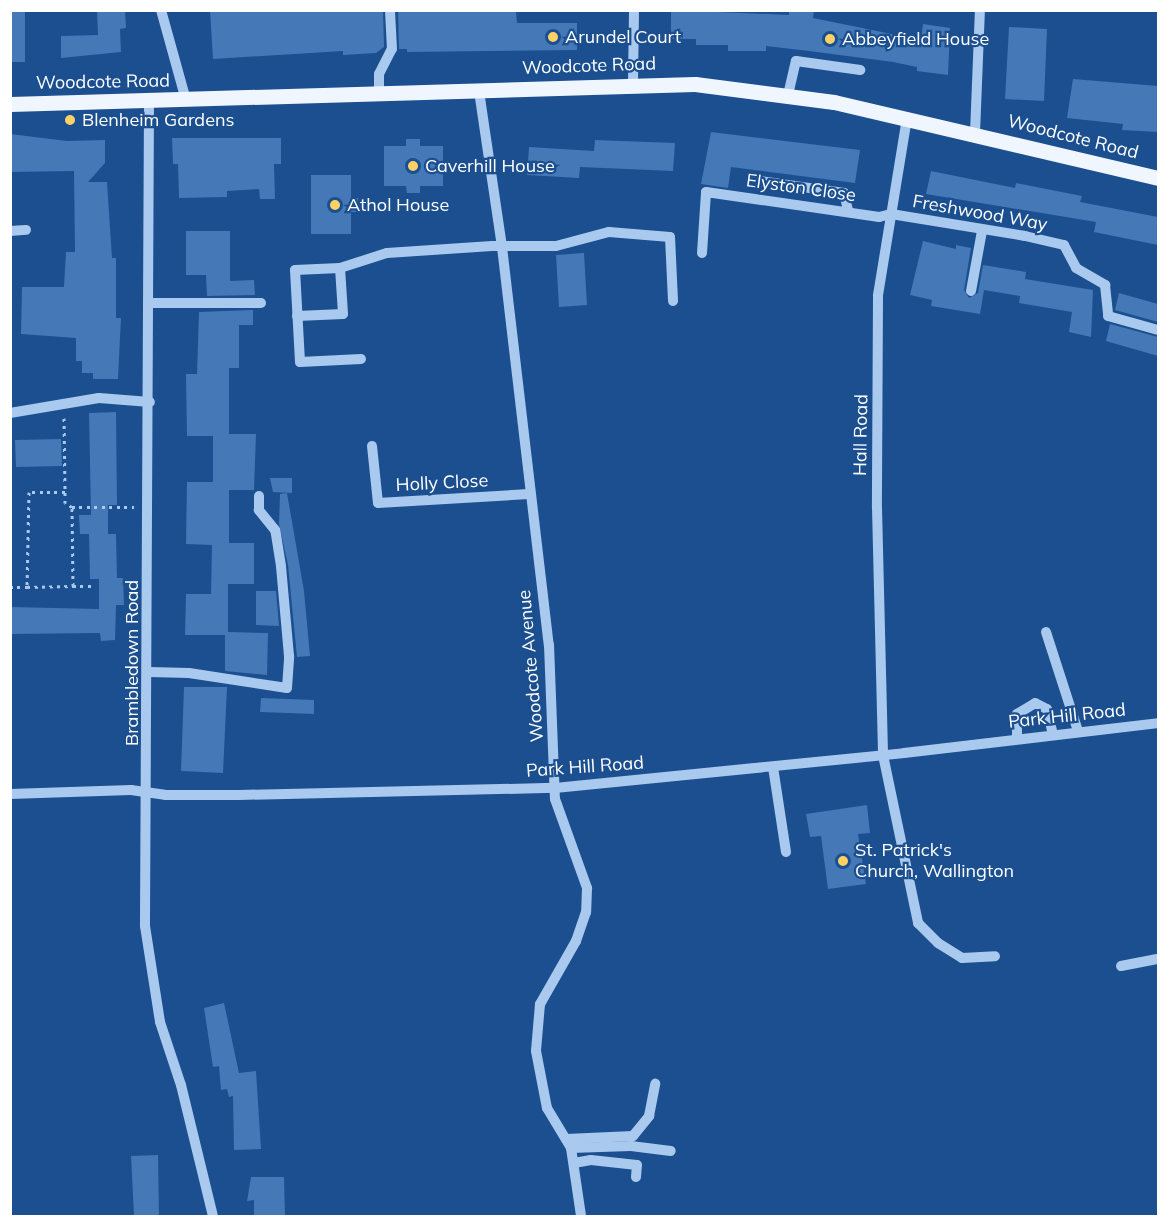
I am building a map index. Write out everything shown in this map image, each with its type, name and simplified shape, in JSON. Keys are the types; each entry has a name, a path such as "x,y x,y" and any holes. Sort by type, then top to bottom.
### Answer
{"main road":[{"name":"Woodcote Road","path":"10,104 149,102 479,91 633,83 695,84 788,95 907,117 1158,178"}],"street":[{"path":"161,10 186,100"},
{"path":"379,94 379,74 392,49 390,10"},
{"path":"633,83 634,10"},
{"path":"975,133 980,10"},
{"path":"788,95 796,61 860,70"},
{"name":"Woodcote Avenue","path":"479,91 502,247 529,494 549,645 555,799 587,888 581,927 543,996 537,1028 542,1093 568,1143 574,1163 581,1216"},
{"name":"Brambledown Road","path":"149,102 149,672 145,926 152,988 213,1216"},
{"name":"Hall Road","path":"907,117 879,296 877,508 883,755 918,923 938,943 962,958 995,956"},
{"path":"760,181 844,193 848,211"},
{"name":"Elyston Close","path":"702,253 706,192 879,217 891,214"},
{"name":"Freshwood Way","path":"891,214 1064,245 1076,268 1105,285 1108,316 1158,330"},
{"path":"10,231 26,230"},
{"path":"971,291 982,231"},
{"path":"362,359 300,362 295,270 340,268 387,253 556,246 609,232 670,237 673,302"},
{"path":"297,316 342,314 340,268"},
{"path":"149,303 261,303"},
{"path":"10,413 99,398 150,402"},
{"name":"Holly Close","path":"372,446 378,503 529,494"},
{"path":"149,672 189,674 287,688 289,656 275,530 259,510 259,496"},
{"path":"1046,632 1078,731"},
{"path":"1017,738 1017,714 1035,703 1047,709 1053,734"},
{"name":"Park Hill Road","path":"10,794 147,792 238,795 555,788 773,767 1158,723"},
{"path":"773,767 786,852"},
{"path":"1121,966 1158,959"},
{"path":"568,1143 633,1136 650,1116 655,1084"},
{"path":"568,1143 671,1151"},
{"path":"574,1163 591,1160 637,1165 636,1177"}],"path":[{"path":"64,404 65,503 72,507 148,507"},
{"path":"27,586 29,492 65,492"},
{"path":"72,507 73,586"},
{"path":"10,587 95,586"}],"building":[{"path":"10,10 25,10 25,62 10,62"},
{"path":"97,10 125,10 126,28 120,29 121,52 61,58 61,36 98,35"},
{"path":"210,10 383,10 384,47 376,53 343,55 343,51 213,59"},
{"path":"398,10 507,10 516,12 517,23 577,23 577,50 407,52 407,49 399,49"},
{"path":"671,10 789,15 789,10 814,10 813,18 921,40 923,24 950,28 948,75 917,71 917,67 893,62 809,51 766,46 766,51 728,51 728,45 696,45 696,39 671,39"},
{"path":"1009,27 1047,29 1044,101 1005,99"},
{"path":"1073,79 1158,86 1158,132 1122,130 1123,124 1067,118"},
{"path":"711,132 860,150 855,183 731,167 728,188 701,184"},
{"path":"10,134 67,141 105,140 105,163 88,182 107,182 112,258 116,258 116,318 121,318 118,379 93,379 93,373 82,373 82,361 76,361 76,338 21,334 22,287 64,287 66,252 75,252 74,171 10,172"},
{"path":"172,138 281,138 281,164 274,164 275,199 260,199 259,189 227,191 227,197 179,198 178,164 173,164"},
{"name":"Caverhill House","path":"406,139 420,139 420,146 443,146 443,186 420,186 420,193 407,193 406,186 384,186 384,146 406,146"},
{"path":"595,140 675,143 673,171 580,167 579,178 527,175 529,147 594,151"},
{"path":"931,171 1015,188 1016,183 1082,196 1080,202 1158,217 1158,245 1094,232 1096,222 926,194"},
{"name":"Athol House","path":"311,175 351,175 351,198 358,198 358,212 351,212 351,234 311,234"},
{"path":"186,231 230,231 230,281 254,280 255,295 207,296 206,275 186,275"},
{"path":"923,241 956,249 956,245 971,248 964,290 969,298 978,293 983,265 1026,272 1025,279 1093,290 1091,337 1069,332 1072,312 1019,303 1020,296 984,290 980,314 931,306 932,300 910,295"},
{"path":"584,253 587,305 559,307 556,255"},
{"path":"1119,293 1158,304 1158,322 1115,310"},
{"path":"253,310 253,325 239,325 239,368 229,368 229,434 256,434 254,490 229,490 229,543 254,543 254,584 228,584 228,632 268,633 267,675 225,671 225,635 185,635 186,594 211,594 212,545 186,544 187,482 213,482 213,436 187,436 186,374 197,374 199,312"},
{"path":"1110,324 1158,337 1158,356 1106,341"},
{"path":"116,412 117,505 108,505 108,534 116,534 117,578 123,578 124,605 116,605 115,640 101,641 100,633 10,634 10,607 99,609 99,579 90,579 89,534 80,534 79,515 91,515 89,413"},
{"path":"61,439 62,466 16,467 15,440"},
{"path":"270,478 292,478 292,493 273,492"},
{"path":"287,493 304,591 310,656 297,657 288,565 279,524 280,494"},
{"path":"256,591 276,591 279,626 256,625"},
{"path":"184,687 227,687 223,773 181,771"},
{"path":"261,698 314,700 314,714 260,712"},
{"name":"St. Patrick's Church, Wallington","path":"867,805 870,833 858,834 866,884 828,889 821,836 810,837 806,814"},
{"path":"224,1003 239,1073 256,1071 261,1149 234,1150 233,1096 229,1097 227,1089 221,1090 219,1066 213,1067 204,1008"},
{"path":"158,1155 159,1216 134,1216 131,1156"},
{"path":"251,1177 284,1177 285,1216 254,1216 254,1200 247,1201"}],"place":[{"name":"Arundel Court","path":"553,37"},
{"name":"Abbeyfield House","path":"830,39"},
{"name":"Blenheim Gardens","path":"70,120"},
{"name":"Caverhill House","path":"413,166"},
{"name":"Athol House","path":"335,205"},
{"name":"St. Patrick's Church, Wallington","path":"843,861"}]}
